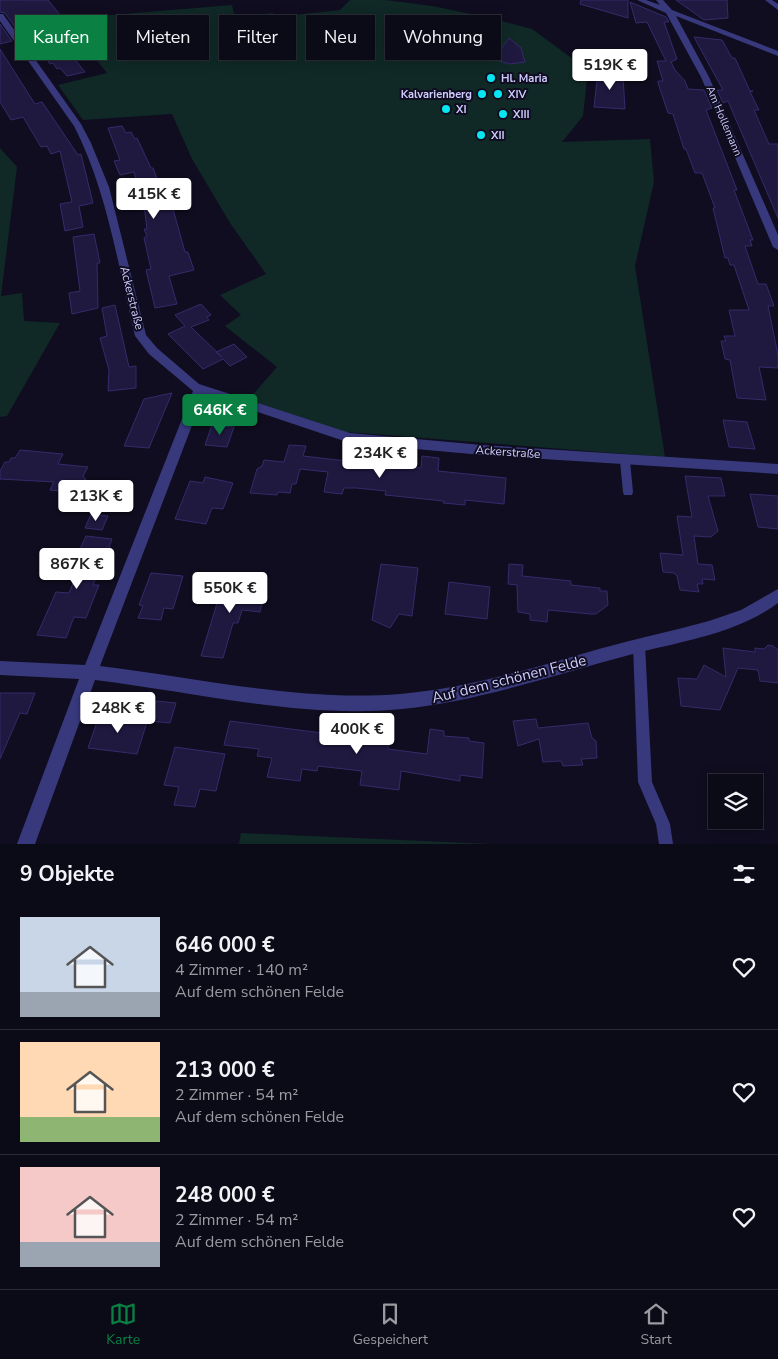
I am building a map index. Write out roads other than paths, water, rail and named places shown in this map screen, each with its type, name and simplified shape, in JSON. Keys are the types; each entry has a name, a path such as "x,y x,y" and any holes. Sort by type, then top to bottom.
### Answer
{"street":[{"path":"640,0 778,54"},
{"name":"Am Hollemann","path":"659,0 669,11 705,77 778,247"},
{"path":"768,0 778,8"},
{"name":"Ackerstraße","path":"0,16 78,126 87,143 104,187 143,340 183,378 200,390 350,438 625,461 778,469"},
{"path":"26,844 92,672 122,585 200,390"},
{"name":"Auf dem schönen Felde","path":"0,668 92,672 134,679 333,702 389,702 436,698 655,641 746,614 762,607 778,595"}],"lane":[{"path":"625,461 628,492"},
{"path":"640,645 645,782 663,824 666,844"}],"place":[{"name":"Hl. Maria","path":"491,78"},
{"name":"Kalvarienberg","path":"482,94"},
{"name":"XIV","path":"498,94"},
{"name":"XI","path":"446,109"},
{"name":"XIII","path":"503,114"},
{"name":"XII","path":"481,135"}]}
